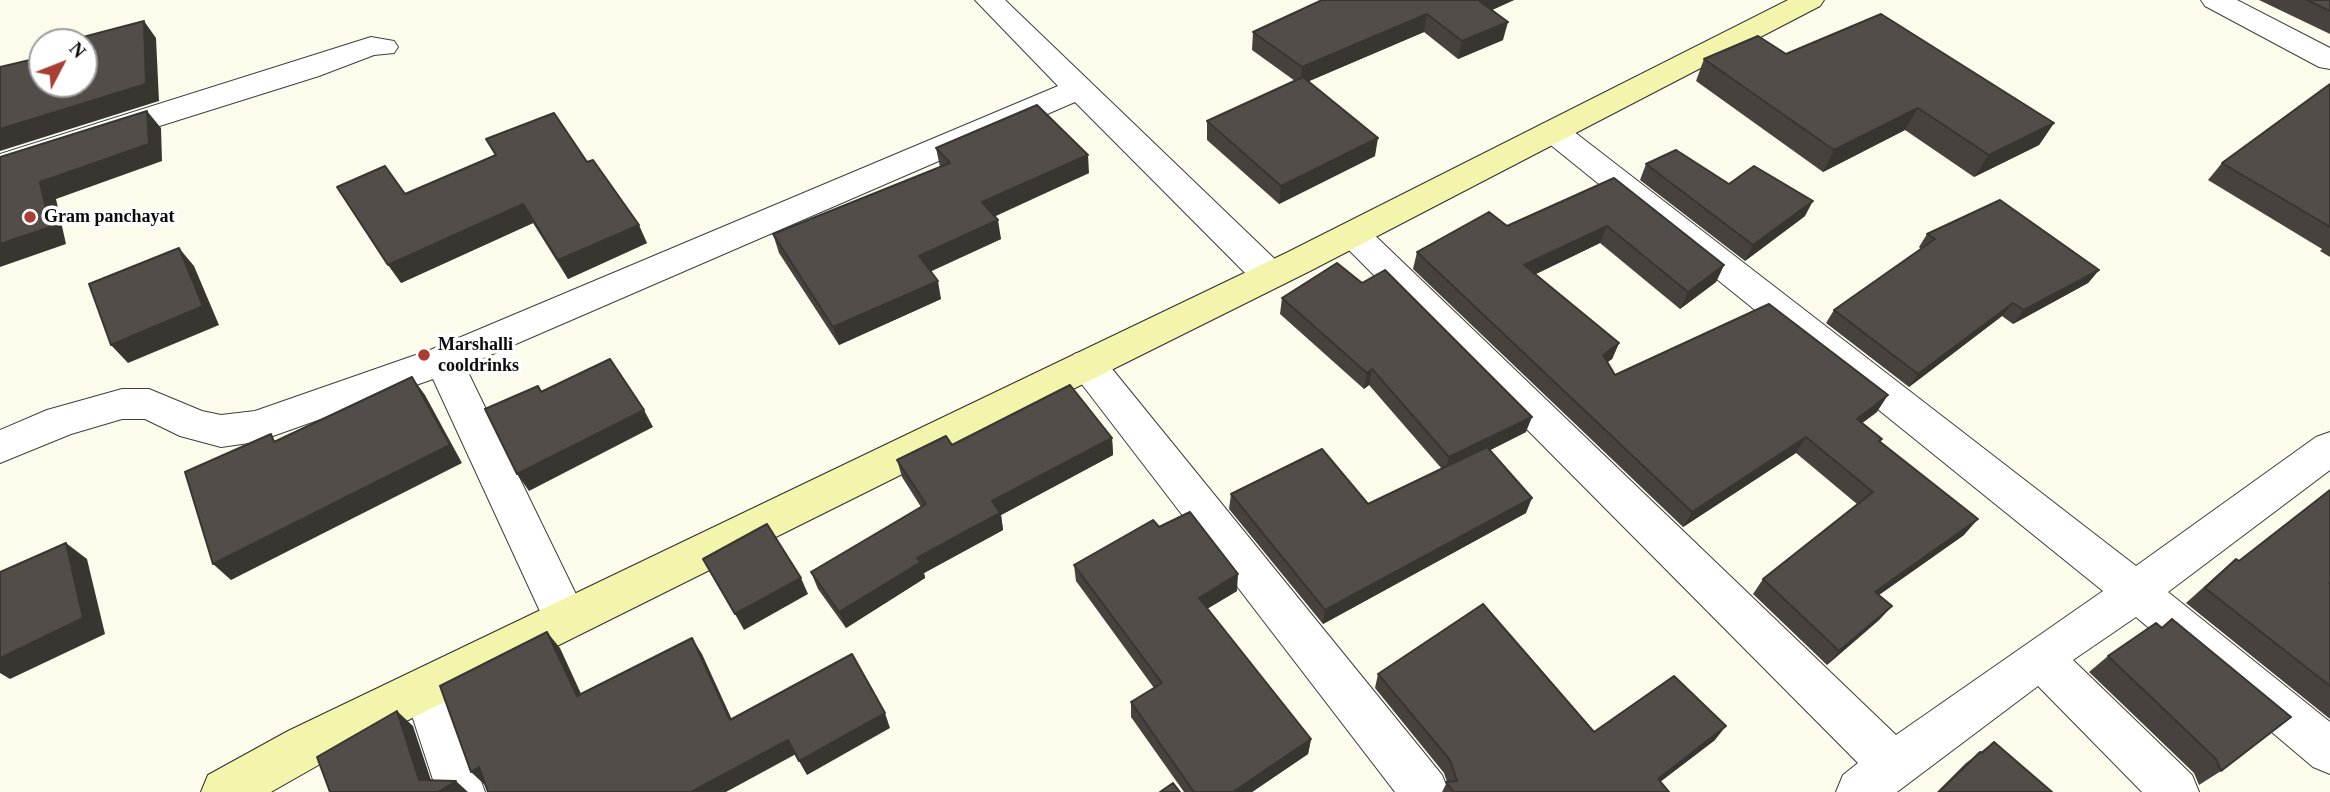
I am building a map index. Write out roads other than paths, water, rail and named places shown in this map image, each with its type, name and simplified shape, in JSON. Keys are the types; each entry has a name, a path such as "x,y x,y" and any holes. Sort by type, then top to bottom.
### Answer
{"main road":[{"path":"225,792 305,747 1353,234 1810,0"}],"street":[{"path":"989,0 1269,275"},
{"path":"2215,0 2330,60"},
{"path":"0,165 308,69 371,46 383,47"},
{"path":"0,447 61,421 122,404 149,404 194,425 220,431 256,426 443,360 550,312 1078,89"},
{"path":"1553,131 2137,592 2330,751"},
{"path":"1353,234 1893,765"},
{"path":"443,360 566,619"},
{"path":"1087,364 1425,792"},
{"path":"1860,792 1893,765 2040,658 2137,592 2176,559 2330,448"},
{"path":"2040,658 2175,792"},
{"path":"426,688 461,792"}],"place":[{"name":"Gram panchayat","path":"30,217"},
{"name":"Marshalli cooldrinks","path":"424,355"}]}
